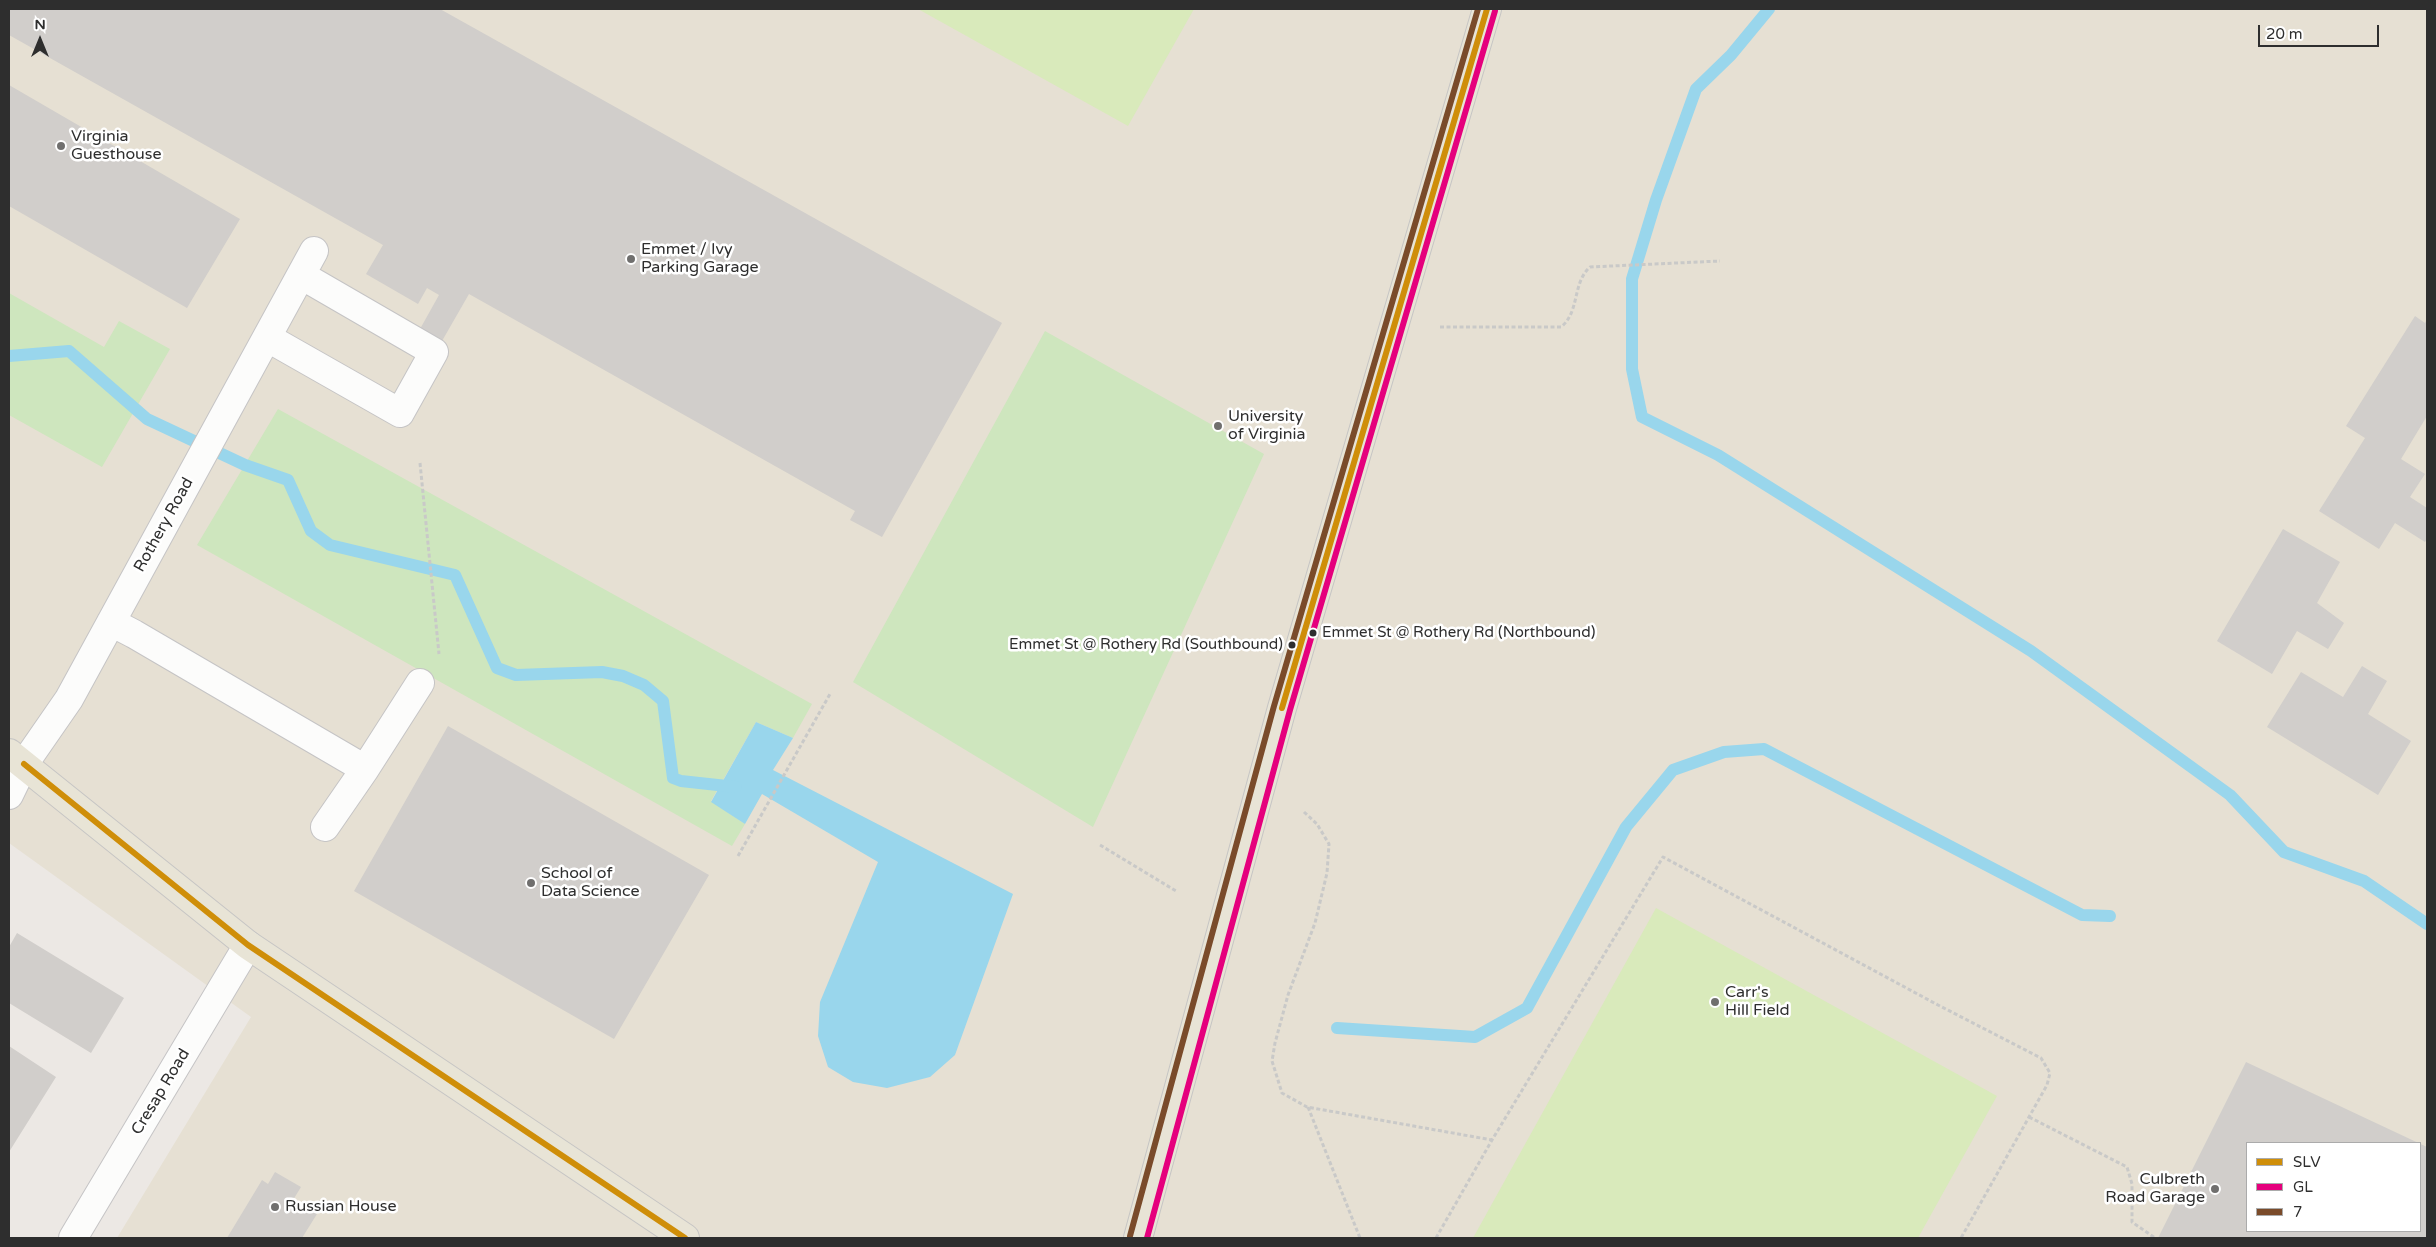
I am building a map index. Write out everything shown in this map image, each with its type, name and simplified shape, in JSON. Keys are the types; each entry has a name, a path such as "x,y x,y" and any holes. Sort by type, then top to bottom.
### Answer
{"main road":[{"path":"1138,1238 1282,708 1487,9"},
{"path":"16,758 248,945 685,1238"}],"street":[{"name":"Rothery Road","path":"9,795 16,758 69,699 143,560 241,387 314,251"},
{"path":"268,338 400,413 434,352 301,275"},
{"path":"111,622 365,769"},
{"path":"325,827 420,683"},
{"name":"Cresap Road","path":"73,1238 248,945"}],"path":[{"path":"1440,327 1562,327 1570,320 1584,272 1590,267 1720,261"},
{"path":"420,463 440,657"},
{"path":"738,856 830,694"},
{"path":"1304,812 1317,824 1329,844 1327,873 1315,923 1288,995 1272,1061 1282,1093 1307,1107 1492,1140"},
{"path":"1100,845 1176,891"},
{"path":"1436,1238 1492,1140 1662,857 2041,1058 2050,1073 2047,1085 1961,1238"},
{"path":"1307,1107 1360,1238"},
{"path":"2029,1117 2127,1168 2132,1184 2132,1222 2155,1238"}],"shaded area":[{"name":"University of Virginia","path":"9,9 2427,9 2427,1238 117,1238 251,1017 9,843"}],"green space":[{"path":"918,9 1194,9 1128,126"},
{"path":"9,293 104,347 119,321 170,349 102,467 9,415"},
{"path":"1045,331 1264,454 1093,827 853,682"},
{"path":"278,409 812,704 793,738 756,722 711,801 745,824 732,846 197,545"},
{"name":"Carr's Hill Field","path":"1656,908 1997,1096 1918,1238 1473,1238"}],"water":[{"path":"756,722 793,738 773,770 1013,894 955,1055 930,1077 887,1088 853,1082 828,1067 818,1036 820,1002 878,862 762,794 745,824 711,802"}],"building":[{"name":"Emmet / Ivy Parking Garage","path":"9,9 440,9 1002,323 882,537 850,520 855,511 469,294 442,341 420,329 439,295 427,288 418,304 366,274 383,245 9,35"},
{"name":"Virginia Guesthouse","path":"9,85 240,219 187,308 9,206"},
{"path":"2415,316 2425,323 2427,319 2427,416 2401,459 2425,474 2410,497 2427,508 2427,539 2425,542 2395,523 2379,549 2319,511 2365,438 2346,426"},
{"path":"2283,529 2340,562 2317,603 2344,623 2328,649 2297,631 2272,674 2217,641"},
{"path":"2362,666 2387,681 2368,714 2411,741 2378,795 2267,727 2301,672 2343,697"},
{"name":"School of Data Science","path":"448,726 709,875 614,1039 354,891"},
{"path":"17,933 124,998 91,1053 9,1003 9,947"},
{"path":"9,1046 56,1077 9,1152"},
{"name":"Culbreth Road Garage","path":"2246,1062 2416,1142 2246,1142 2246,1232 2421,1232 2421,1144 2427,1147 2427,1238 2158,1238"},
{"name":"Russian House","path":"275,1172 301,1187 293,1200 317,1214 302,1238 227,1238 262,1180 268,1184"}],"waterway":[{"path":"1769,9 1731,55 1696,89 1656,200 1632,279 1632,369 1642,417 1718,455 2031,651 2230,795 2284,852 2364,881 2427,924"},
{"path":"9,356 69,351 147,419 245,465 288,480 311,531 330,545 455,575 497,668 516,675 602,672 623,676 644,685 663,701 673,778 681,781 736,787"},
{"path":"1337,1028 1475,1037 1527,1008 1626,827 1673,770 1724,752 1764,749 2082,915 2110,916"}],"transit line":[{"name":"7","path":"1130,1236 1274,706 1478,9"},
{"name":"SLV","path":"1282,708 1487,9"},
{"name":"GL","path":"1147,1238 1290,710 1495,11"},
{"name":"SLV","path":"24,764 248,945 685,1238"}],"place":[{"name":"Virginia Guesthouse","path":"61,146"},
{"name":"Emmet / Ivy Parking Garage","path":"631,259"},
{"name":"University of Virginia","path":"1218,426"},
{"name":"Emmet St @ Rothery Rd (Northbound)","path":"1313,633"},
{"name":"Emmet St @ Rothery Rd (Southbound)","path":"1292,645"},
{"name":"School of Data Science","path":"531,883"},
{"name":"Carr's Hill Field","path":"1715,1002"},
{"name":"Culbreth Road Garage","path":"2215,1189"},
{"name":"Russian House","path":"275,1207"}]}
